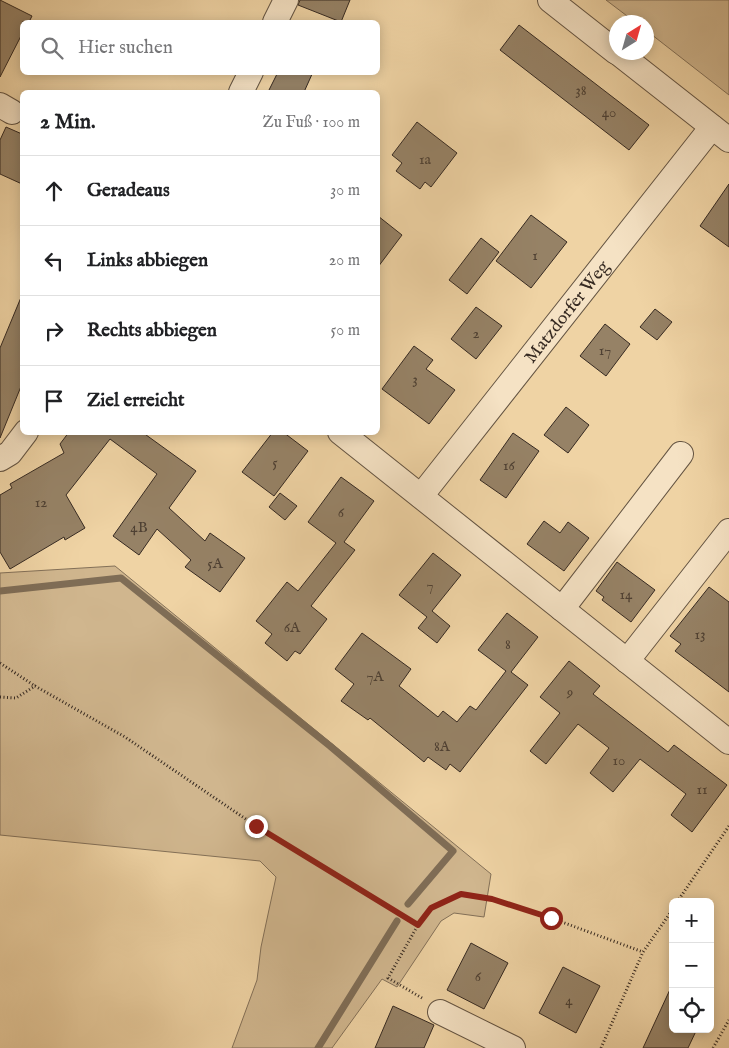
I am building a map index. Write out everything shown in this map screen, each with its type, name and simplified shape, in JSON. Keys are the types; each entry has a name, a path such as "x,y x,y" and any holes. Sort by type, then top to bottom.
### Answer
{"street":[{"path":"276,20 286,0"},
{"path":"550,0 609,46"},
{"path":"627,60 720,134"},
{"path":"242,90 250,75"},
{"name":"Matzdorfer Weg","path":"421,496 720,134"},
{"path":"0,459 10,453 24,435"},
{"path":"344,435 729,742"},
{"path":"562,609 681,454"},
{"path":"627,661 729,531"},
{"path":"440,1012 513,1048"}],"path":[{"path":"0,663 35,686 125,737 256,826 418,925"},
{"path":"0,697 16,698 35,686"},
{"path":"680,898 729,826"},
{"path":"440,1012 434,1004 388,978 418,925 431,908 461,894 492,899 551,918 643,952"},
{"path":"601,1048 643,952 669,914"},
{"path":"713,1048 729,1020"}],"shaded area":[{"path":"606,0 729,0 729,95 654,36 654,15 626,15"},
{"path":"115,566 491,874 484,917 454,913 441,921 397,987 382,979 332,1048 232,1048 257,980 261,947 276,877 260,861 0,835 0,573"}],"building":[{"path":"0,0 32,16 30,20 20,20 20,38 0,77"},
{"path":"300,0 350,0 342,20 336,20 298,5"},
{"path":"519,25 649,125 629,150 500,50"},
{"path":"276,75 312,75 305,90 269,90"},
{"path":"417,122 457,153 431,187 425,182 420,189 396,171 402,163 392,155"},
{"path":"6,127 20,133 20,183 0,174 0,140"},
{"path":"729,184 729,247 700,226"},
{"path":"531,215 567,242 531,288 496,261"},
{"path":"380,218 402,235 380,264"},
{"path":"481,238 499,252 467,294 449,280"},
{"path":"20,300 20,389 0,438 0,348"},
{"path":"476,307 502,326 476,359 451,339"},
{"path":"655,309 672,322 657,340 640,327"},
{"path":"605,324 630,344 606,376 580,356"},
{"path":"414,346 433,360 426,369 455,390 429,424 382,389"},
{"path":"566,407 589,425 568,453 544,435"},
{"path":"513,433 539,451 506,498 480,480"},
{"path":"67,435 146,435 196,471 169,508 205,541 210,533 245,558 220,592 185,567 191,560 157,529 139,555 113,536 157,474 110,439 66,495 85,528 65,540 64,537 10,569 0,552 0,495 12,488 10,484 64,453 60,444"},
{"path":"271,435 287,435 308,451 274,496 242,472"},
{"path":"341,477 374,501 344,542 355,550 311,606 327,619 300,654 295,651 287,661 265,643 272,634 256,621 287,582 298,591 336,543 308,522"},
{"path":"280,493 297,506 285,520 269,507"},
{"path":"544,521 560,533 568,522 589,538 564,571 527,544"},
{"path":"433,553 461,575 432,611 450,626 437,643 418,628 427,617 399,595"},
{"path":"617,562 655,590 631,622 602,600 604,597 596,591"},
{"path":"709,587 729,602 729,692 675,651 681,644 670,636"},
{"path":"507,613 538,637 511,672 528,685 460,772 450,764 446,770 428,757 424,762 370,718 368,720 341,701 354,684 335,669 362,633 411,669 399,686 438,717 443,711 457,722 470,706 476,710 506,671 478,650"},
{"path":"569,661 600,686 593,694 668,752 674,745 727,785 692,832 671,815 686,794 640,759 613,792 590,773 609,748 578,724 546,764 530,751 560,713 540,697"},
{"path":"471,943 508,963 484,1009 447,990"},
{"path":"563,967 600,986 576,1033 539,1013"},
{"path":"669,992 669,1033 695,1033 688,1048 643,1048"},
{"path":"393,1006 434,1025 424,1048 375,1048"}],"waterway":[{"path":"0,591 121,578 330,746 453,851 408,904"},
{"path":"318,1048 397,921"}],"route":[{"path":"256,826 418,925 431,908 461,894 492,899 551,918"}]}
